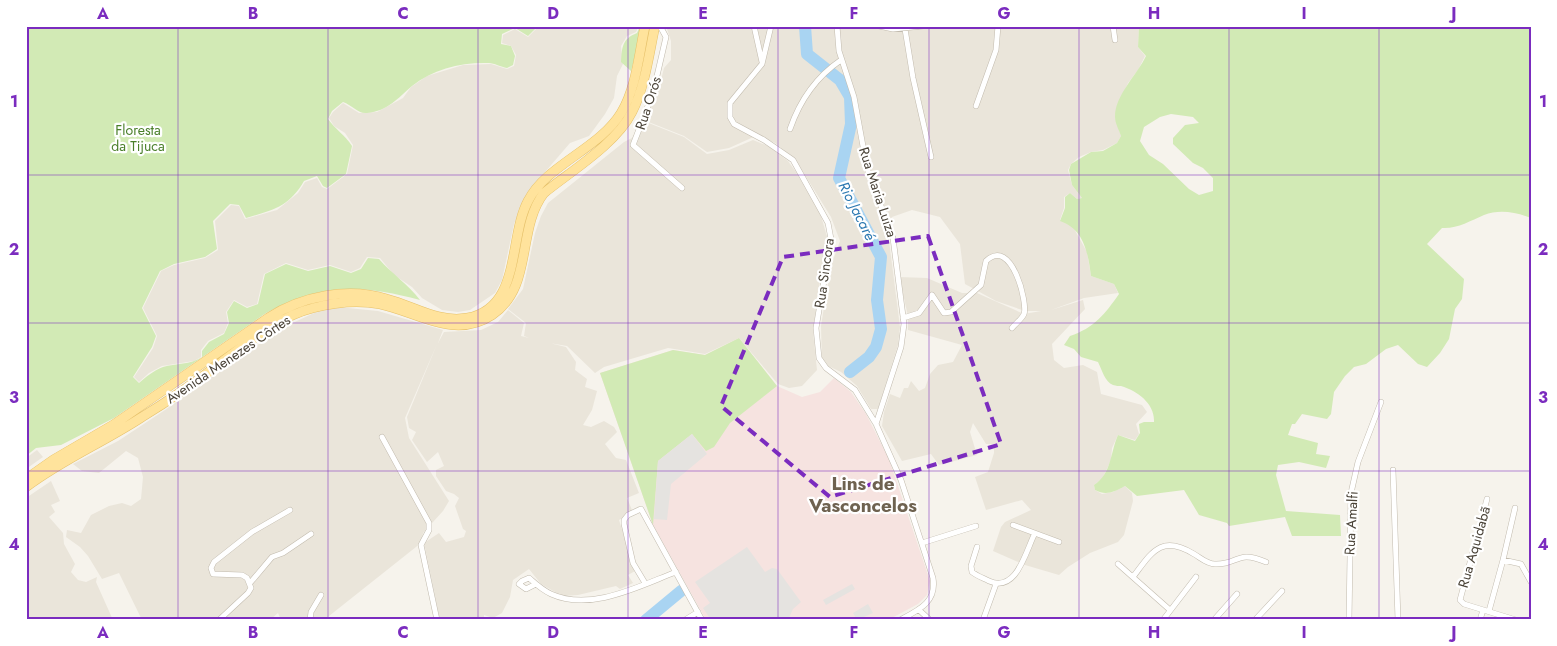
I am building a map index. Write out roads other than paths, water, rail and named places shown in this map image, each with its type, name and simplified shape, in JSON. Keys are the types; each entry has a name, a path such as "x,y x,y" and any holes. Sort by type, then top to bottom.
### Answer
{"main road":[{"name":"Avenida Menezes Côrtes","path":"26,479 52,460 113,425 268,318 291,306 329,296 356,294 387,299 437,317 470,317 486,310 500,297 506,286 521,218 529,198 545,180 608,129 620,115 630,91 645,26"},
{"name":"Avenida Menezes Côrtes","path":"26,487 61,462 142,418 264,331 292,315 347,302 366,302 391,307 435,323 449,326 474,323 493,314 510,297 516,287 533,214 538,201 544,193 614,136 632,113 639,96 655,26"}],"street":[{"name":"Rua Orós","path":"660,26 666,37 653,93 633,145 682,188"},
{"path":"754,26 762,64"},
{"name":"Rua Sincora","path":"771,26 762,64 730,103 730,117 734,124 764,140 793,160 823,213 831,238 816,328 819,358 826,368 855,390 876,424"},
{"name":"Rua Maria Luiza","path":"837,26 842,60 852,91 868,168 893,238 903,318 902,341 876,424"},
{"path":"879,26 906,29 923,26"},
{"path":"976,106 996,50 998,26"},
{"path":"1113,26 1116,40"},
{"path":"906,29 912,78 931,156"},
{"path":"790,129 806,94 822,74 842,60"},
{"path":"903,318 919,313 932,295 944,313 952,312 981,285 986,261 993,256 1000,256 1006,258 1013,266 1025,307 1024,315 1012,328"},
{"name":"Rua Amalfi","path":"1349,620 1351,493 1358,462 1381,402"},
{"path":"876,424 893,459 922,543 934,586 930,599 919,610 900,620"},
{"path":"382,438 429,522 429,530 421,546 437,620"},
{"path":"1393,470 1398,620"},
{"name":"Rua Aquidabã","path":"1487,499 1460,597 1464,604 1516,620"},
{"path":"1480,620 1486,610 1503,560 1515,508"},
{"path":"250,583 242,575 213,574 211,568 223,552 252,532 290,510"},
{"path":"646,583 630,552 624,520 639,510 645,513 702,620"},
{"path":"922,543 976,526"},
{"path":"1013,526 1034,535 1059,542"},
{"path":"219,620 248,594 250,583 272,557 283,553 311,534"},
{"path":"977,547 971,566 972,572 996,584 1007,582 1013,578 1034,535"},
{"path":"1133,577 1153,552 1164,545 1180,547 1210,564 1218,564 1245,556 1266,562"},
{"path":"1503,560 1521,564 1531,582"},
{"path":"1118,564 1170,610"},
{"path":"536,584 550,594 564,599 578,600 609,596 676,572"},
{"path":"1163,620 1196,577"},
{"path":"983,620 996,584"},
{"path":"1255,620 1282,591"},
{"path":"310,620 311,612 321,594"},
{"path":"1214,620 1237,594"},
{"path":"919,610 930,620"},
{"path":"685,620 698,612"}],"waterway":[{"name":"Rio Jacaré","path":"805,26 807,54 840,80 850,97 851,124 839,178 881,257 877,300 881,329 876,347 869,357 850,372"},
{"name":"Rio Jacaré","path":"646,620 681,591"}],"district":[{"name":"Lins de Vasconcelos","path":"863,494"}],"park label":[{"name":"Floresta da Tijuca","path":"138,138"}]}
